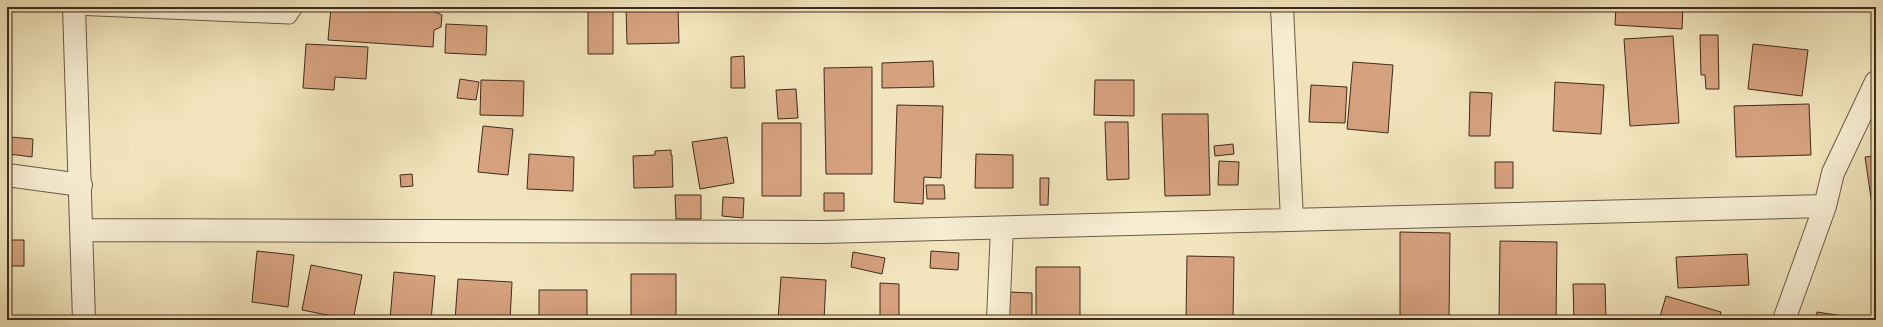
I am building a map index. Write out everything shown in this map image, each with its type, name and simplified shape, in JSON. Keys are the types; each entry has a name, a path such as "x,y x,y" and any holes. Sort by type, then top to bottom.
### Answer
{"street":[{"path":"74,7 81,185 84,320"},
{"path":"1282,7 1292,220"},
{"path":"1784,320 1825,206 1833,173 1876,82"},
{"path":"7,175 81,185"},
{"path":"82,230 823,232 1825,206"},
{"path":"998,320 1002,228"}],"lane":[{"path":"74,7 289,16 295,7"}],"building":[{"path":"331,7 435,7 435,12 442,15 441,27 434,30 433,47 328,40"},
{"path":"588,7 613,7 613,54 588,54"},
{"path":"626,7 678,7 679,43 627,44"},
{"path":"1616,7 1683,7 1682,29 1615,25"},
{"path":"7,8 12,9 7,39"},
{"path":"446,24 487,26 486,55 445,53"},
{"path":"1700,35 1718,35 1719,89 1706,89 1705,75 1701,75"},
{"path":"1673,36 1679,123 1630,126 1624,39"},
{"path":"306,44 368,47 366,79 335,77 334,90 303,88"},
{"path":"1753,44 1808,50 1802,96 1748,89"},
{"path":"744,56 745,88 731,88 731,57"},
{"path":"933,61 934,87 882,88 882,63"},
{"path":"1353,62 1393,65 1388,133 1347,129"},
{"path":"872,67 872,174 826,174 824,68"},
{"path":"460,79 479,82 476,100 457,98"},
{"path":"481,80 524,81 523,116 480,115"},
{"path":"1095,80 1134,80 1134,116 1094,115"},
{"path":"1555,82 1604,85 1601,134 1553,131"},
{"path":"1311,85 1347,87 1345,123 1309,122"},
{"path":"796,89 798,118 778,119 776,90"},
{"path":"1470,92 1492,93 1490,136 1469,136"},
{"path":"1809,104 1811,155 1736,157 1734,106"},
{"path":"897,105 943,106 941,178 924,177 923,204 894,202"},
{"path":"1162,114 1208,114 1210,195 1165,196"},
{"path":"1105,122 1128,122 1129,179 1107,180"},
{"path":"762,123 801,123 801,196 762,196"},
{"path":"483,126 513,129 508,175 478,172"},
{"path":"10,137 33,139 32,157 9,154"},
{"path":"727,137 734,183 700,189 692,142"},
{"path":"1233,144 1234,154 1215,156 1214,146"},
{"path":"671,150 673,187 634,188 633,156 655,155 655,151"},
{"path":"529,154 574,157 573,191 527,189"},
{"path":"976,154 1013,155 1013,188 975,188"},
{"path":"1876,156 1876,205 1872,205 1865,157"},
{"path":"1219,161 1239,162 1238,185 1218,185"},
{"path":"1495,162 1513,162 1513,188 1495,188"},
{"path":"412,174 413,186 401,187 400,175"},
{"path":"1040,178 1049,178 1048,205 1040,205"},
{"path":"926,185 944,185 945,199 927,199"},
{"path":"824,193 844,193 844,211 824,211"},
{"path":"675,195 701,195 701,219 676,219"},
{"path":"723,197 744,198 743,218 722,216"},
{"path":"1400,232 1450,233 1449,320 1400,320"},
{"path":"7,240 24,240 24,266 7,266"},
{"path":"1500,241 1557,242 1556,320 1499,320"},
{"path":"257,251 294,255 288,307 252,302"},
{"path":"931,251 959,253 958,270 930,268"},
{"path":"853,252 885,258 882,274 851,267"},
{"path":"1747,254 1749,285 1678,288 1676,257"},
{"path":"1187,256 1234,257 1233,320 1186,320"},
{"path":"311,265 362,275 353,320 302,310"},
{"path":"1036,267 1080,267 1080,320 1036,320"},
{"path":"394,272 435,276 431,320 390,320"},
{"path":"631,274 676,274 676,320 631,320"},
{"path":"781,277 826,280 824,320 778,320"},
{"path":"458,279 512,282 510,320 455,320"},
{"path":"880,283 899,284 899,320 880,320"},
{"path":"1573,284 1605,284 1606,320 1574,320"},
{"path":"539,290 587,290 587,320 539,320"},
{"path":"1010,292 1032,293 1032,320 1009,320"},
{"path":"1666,296 1721,312 1719,320 1659,320"},
{"path":"1817,312 1869,320 1816,320"}]}
